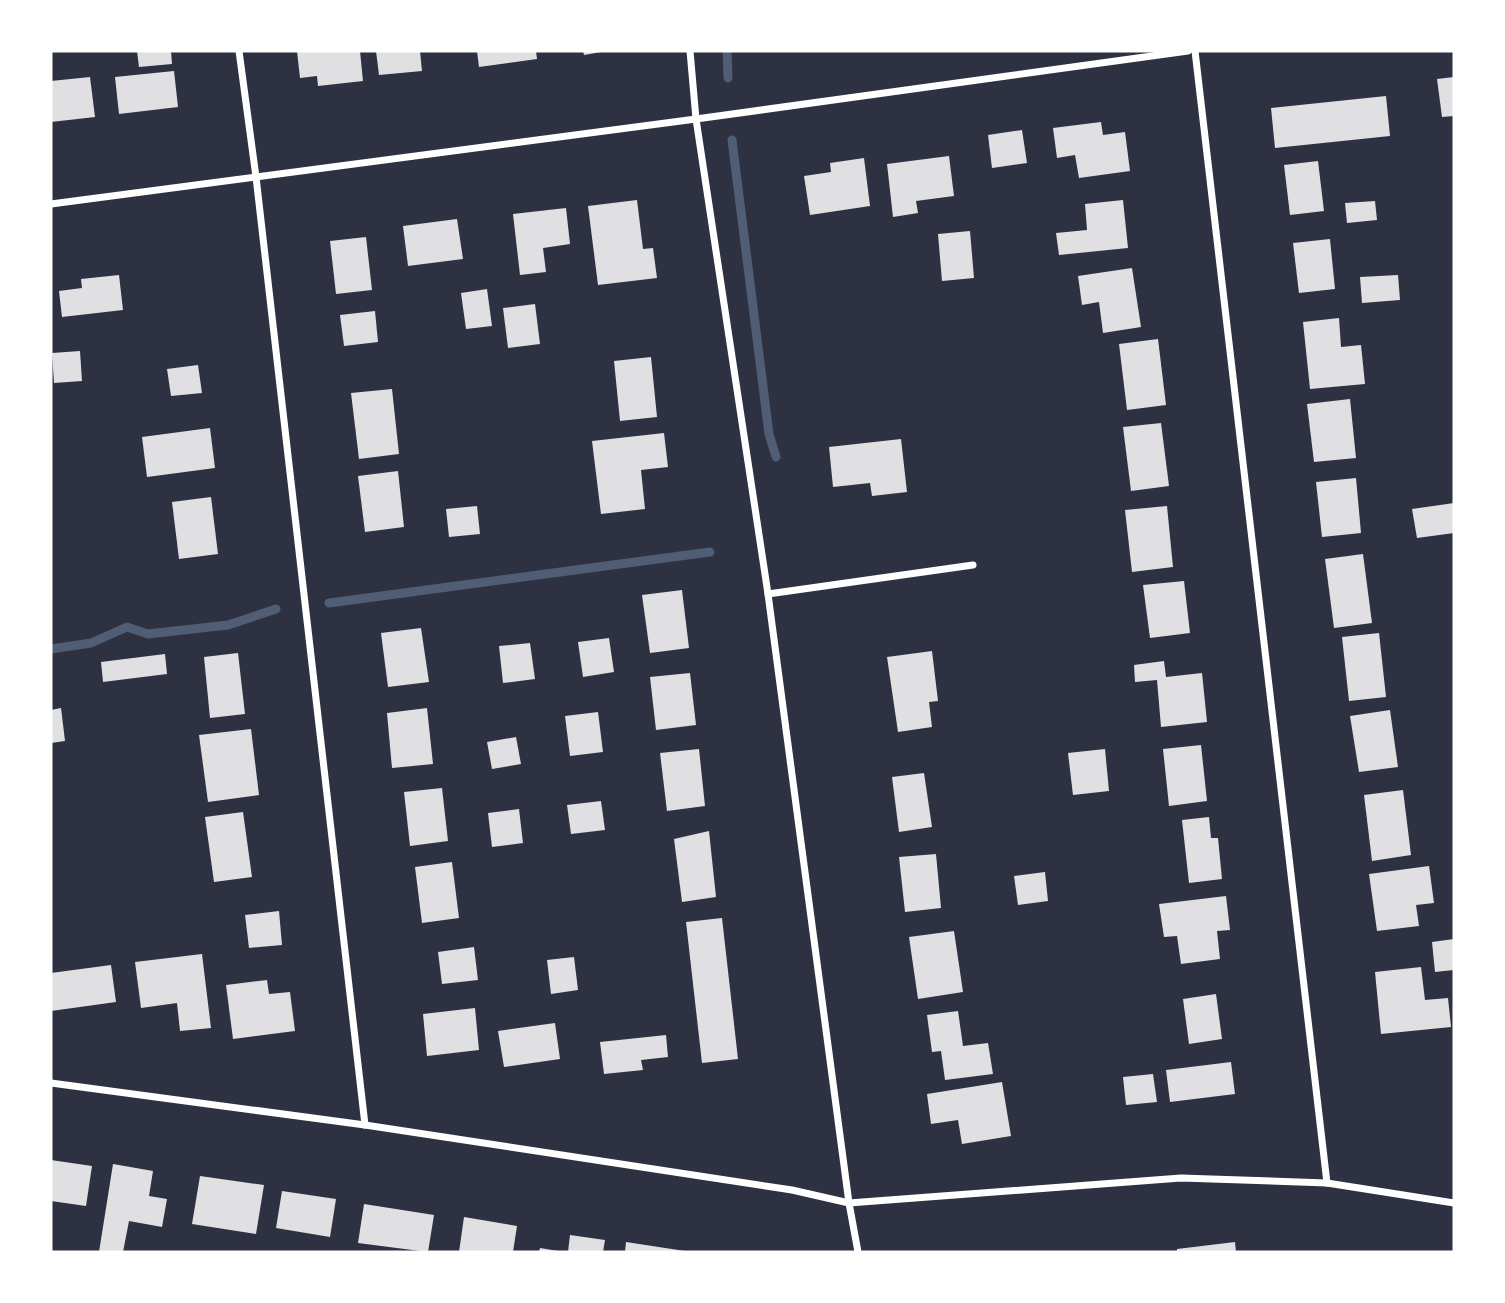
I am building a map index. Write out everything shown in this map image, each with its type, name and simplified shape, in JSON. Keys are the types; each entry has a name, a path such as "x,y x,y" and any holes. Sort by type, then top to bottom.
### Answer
{"street":[{"path":"239,51 256,177 365,1125"},
{"path":"690,51 696,119 768,594 849,1203 858,1252"},
{"path":"51,204 1188,51"},
{"path":"1195,51 1327,1183"},
{"path":"768,594 973,565"},
{"path":"51,1083 365,1125 792,1190 849,1203 1181,1178 1327,1183 1454,1203"}],"building":[{"path":"137,51 171,51 172,64 139,67"},
{"path":"297,51 360,51 363,81 318,86 317,76 300,78"},
{"path":"376,51 420,51 422,71 379,75"},
{"path":"477,51 536,51 537,59 479,67"},
{"path":"583,51 601,51 601,52 584,55"},
{"path":"174,71 178,107 119,114 115,77"},
{"path":"90,77 95,117 51,122 51,81"},
{"path":"1454,77 1454,116 1442,117 1437,79"},
{"path":"1386,96 1390,136 1275,148 1271,108"},
{"path":"1101,122 1103,135 1125,132 1130,171 1079,178 1075,155 1057,158 1053,128"},
{"path":"1022,130 1027,163 992,168 988,135"},
{"path":"949,156 954,196 916,201 918,213 893,217 887,164"},
{"path":"864,158 870,206 810,215 804,176 831,172 830,163"},
{"path":"1318,161 1324,211 1290,215 1284,165"},
{"path":"637,200 643,249 653,248 657,278 598,285 588,206"},
{"path":"1123,200 1128,248 1059,255 1056,233 1087,230 1085,204"},
{"path":"1375,201 1377,220 1347,223 1345,203"},
{"path":"566,208 570,244 543,248 546,272 520,275 513,214"},
{"path":"457,219 463,259 408,266 403,226"},
{"path":"970,231 974,278 942,281 938,234"},
{"path":"366,237 372,290 336,294 330,241"},
{"path":"1330,239 1335,289 1299,293 1293,243"},
{"path":"1132,268 1141,327 1103,333 1099,302 1082,305 1078,276"},
{"path":"119,275 123,310 62,317 59,291 82,288 81,279"},
{"path":"1398,275 1400,300 1362,303 1360,277"},
{"path":"487,289 492,326 466,329 461,293"},
{"path":"535,304 540,344 508,348 503,308"},
{"path":"375,311 378,342 344,346 340,315"},
{"path":"1339,318 1341,347 1361,345 1365,384 1310,389 1303,322"},
{"path":"1158,339 1166,405 1127,410 1119,344"},
{"path":"80,351 82,381 54,383 52,353"},
{"path":"651,357 657,417 620,421 614,361"},
{"path":"198,365 202,393 171,396 167,369"},
{"path":"392,389 399,454 359,459 351,393"},
{"path":"1350,399 1356,458 1314,462 1307,404"},
{"path":"1161,423 1169,486 1131,491 1123,427"},
{"path":"210,428 215,468 147,477 142,437"},
{"path":"664,433 668,467 641,470 645,509 601,514 592,441"},
{"path":"901,439 907,492 872,496 870,483 833,487 829,447"},
{"path":"398,471 404,527 365,532 358,476"},
{"path":"1356,478 1361,533 1322,537 1316,482"},
{"path":"211,497 218,554 179,559 172,502"},
{"path":"1454,503 1454,533 1417,538 1412,509"},
{"path":"477,506 480,534 449,537 446,509"},
{"path":"1167,506 1173,567 1132,572 1125,510"},
{"path":"1363,554 1372,623 1334,628 1325,559"},
{"path":"1184,581 1190,633 1150,638 1143,585"},
{"path":"682,590 689,648 650,653 642,595"},
{"path":"421,628 429,682 388,687 381,633"},
{"path":"1379,633 1386,697 1349,701 1342,637"},
{"path":"609,638 614,672 583,677 578,642"},
{"path":"530,643 535,679 503,683 499,646"},
{"path":"932,651 938,701 929,702 932,727 898,732 887,657"},
{"path":"238,653 245,714 210,718 204,657"},
{"path":"165,654 167,674 103,682 101,662"},
{"path":"1164,661 1166,677 1202,673 1207,722 1161,727 1157,680 1135,682 1134,665"},
{"path":"690,673 696,725 656,730 650,677"},
{"path":"61,708 65,741 51,743 51,710"},
{"path":"427,708 433,764 392,768 387,713"},
{"path":"1390,710 1398,767 1359,772 1350,716"},
{"path":"598,712 603,752 570,756 565,716"},
{"path":"251,729 259,795 208,802 199,735"},
{"path":"516,737 521,764 492,769 487,742"},
{"path":"1201,745 1207,801 1169,806 1163,749"},
{"path":"699,749 705,806 667,811 660,753"},
{"path":"1105,749 1109,791 1073,795 1068,753"},
{"path":"924,773 932,827 899,832 892,777"},
{"path":"442,788 448,841 410,846 404,792"},
{"path":"1403,790 1411,855 1372,861 1364,795"},
{"path":"601,801 605,830 571,834 567,805"},
{"path":"519,809 523,843 492,847 488,813"},
{"path":"243,812 252,877 214,882 205,817"},
{"path":"1209,817 1211,838 1218,838 1222,879 1189,883 1182,820"},
{"path":"709,831 716,897 682,902 674,839"},
{"path":"936,854 941,908 905,912 899,857"},
{"path":"452,862 459,918 422,923 415,867"},
{"path":"1429,866 1434,903 1416,905 1419,926 1377,931 1369,874"},
{"path":"1045,872 1048,901 1018,905 1014,876"},
{"path":"1226,896 1230,930 1217,931 1220,959 1181,964 1177,936 1164,937 1159,904"},
{"path":"279,911 282,945 249,948 245,915"},
{"path":"722,918 738,1059 702,1063 686,922"},
{"path":"954,931 963,992 918,999 909,937"},
{"path":"1454,939 1454,970 1435,972 1432,942"},
{"path":"474,947 478,980 442,984 438,952"},
{"path":"202,954 211,1028 180,1031 177,1003 141,1008 135,962"},
{"path":"574,957 578,990 551,994 547,960"},
{"path":"111,965 116,1002 51,1011 51,973"},
{"path":"1421,967 1425,1000 1448,998 1451,1027 1381,1034 1375,972"},
{"path":"267,980 269,994 290,992 295,1031 233,1039 226,985"},
{"path":"1216,994 1222,1039 1189,1044 1183,999"},
{"path":"475,1008 479,1050 427,1056 423,1014"},
{"path":"958,1011 963,1046 988,1043 993,1074 945,1080 941,1051 932,1052 927,1015"},
{"path":"555,1023 560,1059 504,1067 498,1031"},
{"path":"666,1035 668,1057 641,1060 643,1070 604,1074 600,1042"},
{"path":"1231,1062 1235,1094 1170,1102 1166,1070"},
{"path":"1153,1074 1157,1102 1126,1105 1123,1077"},
{"path":"1002,1082 1011,1136 962,1144 958,1120 931,1124 927,1094"},
{"path":"51,1160 92,1166 86,1206 51,1201"},
{"path":"113,1164 153,1171 149,1196 167,1199 162,1227 129,1221 123,1252 99,1252"},
{"path":"200,1176 264,1185 256,1234 192,1224"},
{"path":"282,1191 336,1199 330,1237 276,1228"},
{"path":"364,1204 434,1215 428,1252 358,1243"},
{"path":"464,1217 517,1226 513,1252 459,1252"},
{"path":"570,1235 605,1240 603,1252 568,1252"},
{"path":"626,1242 685,1251 685,1252 625,1252"},
{"path":"1235,1242 1236,1252 1177,1252 1177,1249"},
{"path":"540,1248 558,1251 558,1252 539,1252"}],"waterway":[{"path":"727,51 728,78"},
{"path":"732,140 769,434 776,457"},
{"path":"329,603 710,552"},
{"path":"51,649 91,643 127,627 148,634 228,625 276,609"}]}
